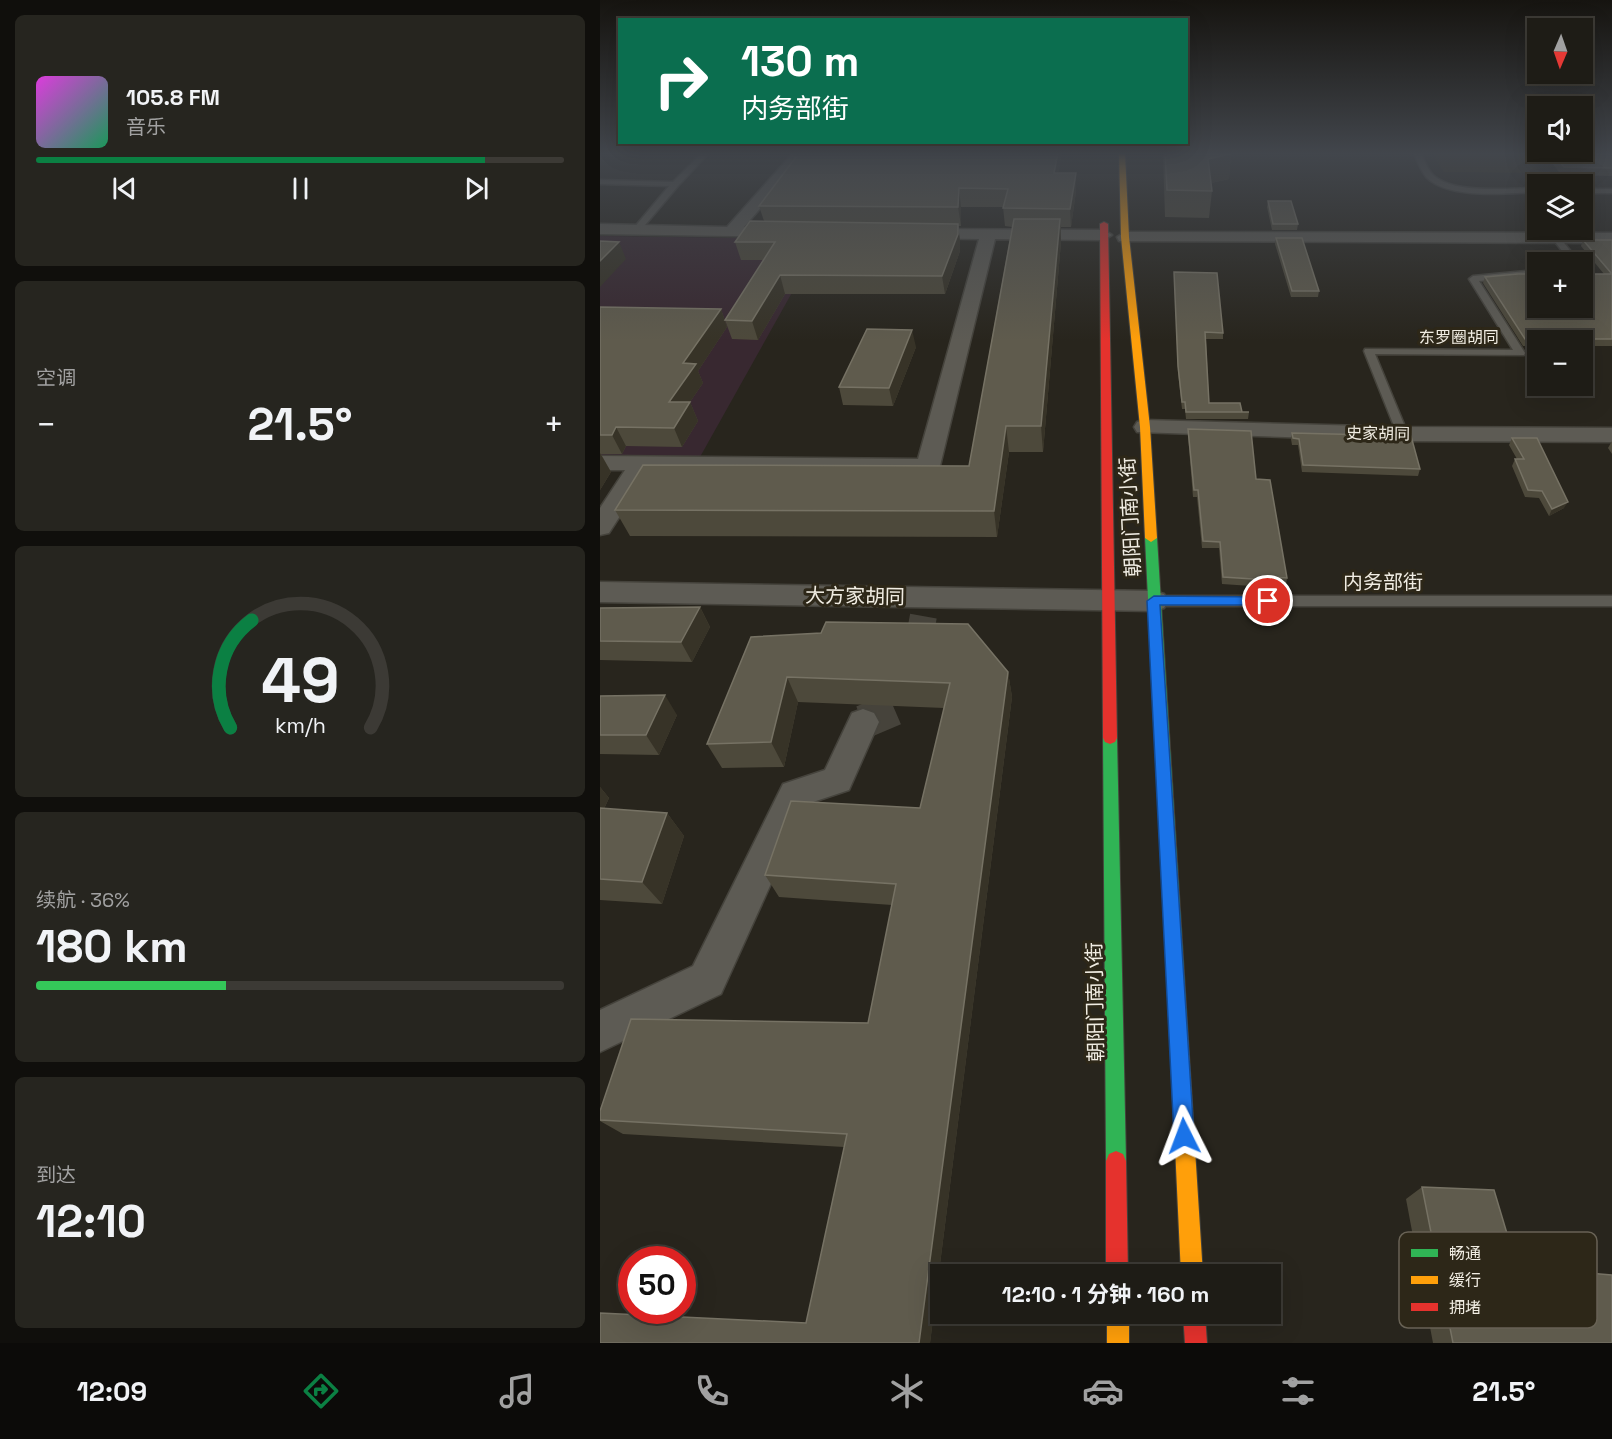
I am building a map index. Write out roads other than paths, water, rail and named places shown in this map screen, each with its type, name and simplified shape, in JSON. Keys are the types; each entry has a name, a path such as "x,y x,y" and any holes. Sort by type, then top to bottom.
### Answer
{"main road":[{"name":"朝阳门南小街","path":"1103,216 1117,1264"},
{"name":"朝阳门南小街","path":"1124,216 1145,427 1191,1264"},
{"path":"1118,1324 1118,1343"},
{"path":"1195,1324 1196,1343"}],"street":[{"path":"731,232 745,216"},
{"path":"600,229 801,233"},
{"path":"906,234 1104,235"},
{"path":"600,464 928,466 988,235"},
{"path":"1125,237 1527,237"},
{"path":"1593,238 1612,238"},
{"name":"史家胡同","path":"1145,427 1402,434 1612,435"},
{"path":"600,527 641,464"},
{"name":"大方家胡同","path":"600,592 927,605 1110,599 1154,601"},
{"path":"600,1031 707,980 795,794 837,780 863,722"}],"lane":[{"path":"637,229 648,216"},
{"path":"1557,240 1567,252"},
{"name":"东罗圈胡同","path":"1402,434 1369,351 1520,353 1473,279 1527,274"},
{"name":"内务部街","path":"1154,601 1612,601"}],"tunnel":[{"path":"911,683 924,613"},
{"path":"863,722 907,703 911,682"}]}
